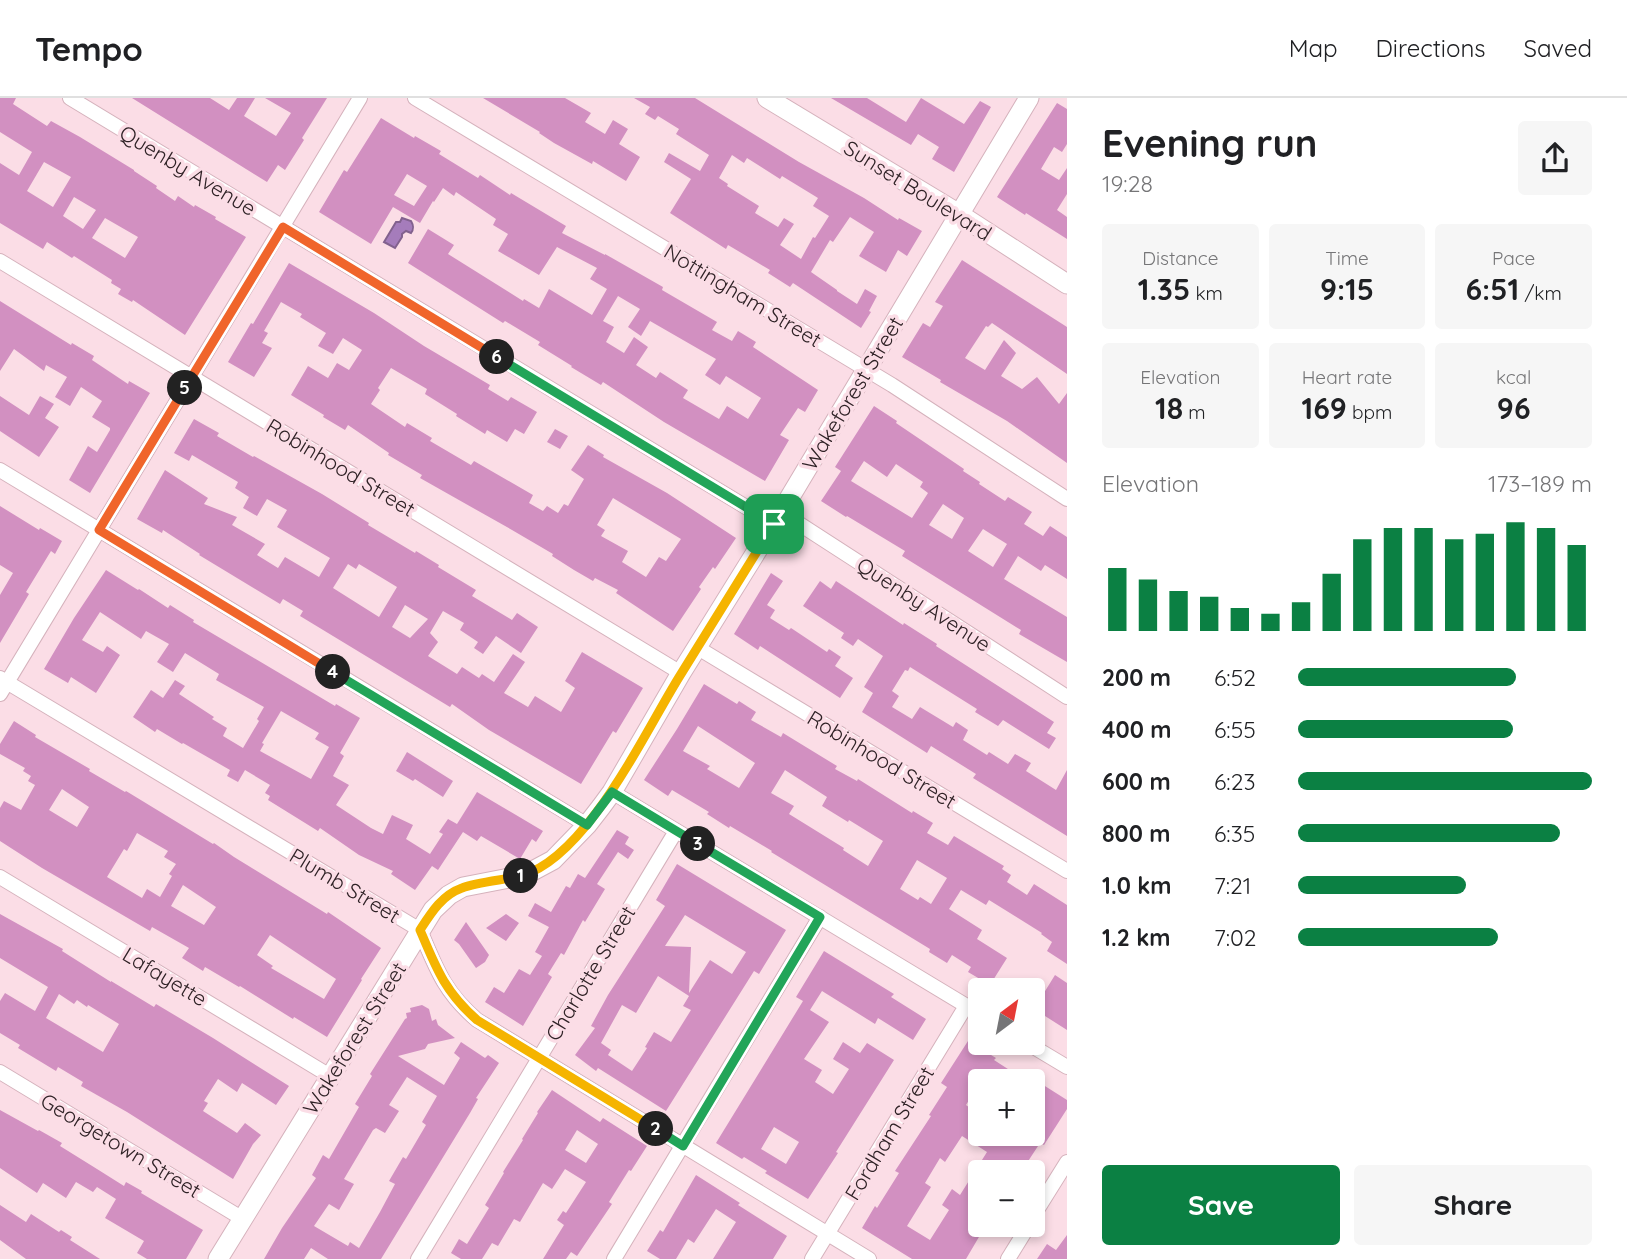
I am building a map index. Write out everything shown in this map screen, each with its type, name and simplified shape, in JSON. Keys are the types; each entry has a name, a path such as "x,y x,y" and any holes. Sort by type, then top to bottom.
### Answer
{"street":[{"name":"Quenby Avenue","path":"70,98 283,227 778,518 1067,697"},
{"path":"2,685 99,530 360,98"},
{"name":"Nottingham Street","path":"415,98 866,370 1067,499"},
{"name":"Sunset Boulevard","path":"767,98 959,214 1067,284"},
{"name":"Wakeforest Street","path":"218,1259 433,910 449,895 463,887 517,877 553,860 587,825 612,792 681,673 778,518 1029,98"},
{"name":"Robinhood Street","path":"0,261 681,673"},
{"path":"0,470 587,825"},
{"name":"Robinhood Street","path":"698,648 1067,871"},
{"name":"Plumb Street","path":"2,685 420,930 449,991 477,1020 869,1259"},
{"path":"612,792 966,1006"},
{"name":"Charlotte Street","path":"418,1259 676,831"},
{"name":"Lafayette","path":"0,877 330,1076"},
{"path":"614,1259 820,917"},
{"name":"Fordham Street","path":"812,1259 966,1006"},
{"path":"1045,1054 1067,1067"},
{"name":"Georgetown Street","path":"0,1072 243,1219"},
{"path":"1045,1197 1067,1162"},
{"path":"1008,1259 1021,1237"}],"shaded area":[{"path":"402,218 411,221 413,229 411,233 406,231 402,234 395,248 384,242 396,222 400,222"}],"building":[{"path":"0,98 16,98 13,104 47,126 51,121 80,137 134,170 175,201 178,196 246,237 185,335 133,300 132,302 118,294 121,289 111,283 112,280 74,256 72,258 47,242 43,249 0,223 0,163 19,175 32,152 0,132","holes":["44,162 71,177 53,207 27,191","74,197 96,210 83,229 63,216","105,218 138,237 125,258 92,238"]},
{"path":"132,98 210,98 229,110 237,98 255,98 244,116 276,136 291,113 265,98 327,98 285,170 278,165 267,182"},
{"path":"483,98 565,98 591,113 585,122 605,134 613,120 628,129 619,144 640,157 626,181 593,161 592,164 554,143"},
{"path":"634,98 695,98 799,162 898,220 899,218 922,231 907,256 898,250 886,272 859,256 874,232 850,217 833,242 830,240 811,272 857,304 865,289 877,296 861,328 793,283 790,287 768,273 770,270 728,245 726,249 670,213 691,179 664,162 669,153 700,171 709,155 676,134 679,129 658,116 655,120 645,114 650,107","holes":["732,155 744,163 747,158 818,198 813,206 829,216 801,259 780,245 794,224 784,218 778,227 755,213 759,206 719,178"]},
{"path":"831,98 867,98 906,122 921,98 964,124 980,101 991,107 954,172 932,159 939,147 918,134 911,145"},
{"path":"1057,103 1067,109 1067,144 1062,152 1054,147 1041,169 1059,180 1067,168 1067,194 1057,210 1067,217 1067,239 997,197"},
{"path":"381,118 441,151 439,154 478,178 480,175 566,226 562,233 663,287 662,290 717,322 712,330 732,341 738,331 756,342 753,347 818,390 805,412 798,408 780,435 789,440 765,481 664,422 603,382 601,385 571,367 538,345 540,342 505,321 503,323 408,263 428,229 454,245 448,254 523,301 524,299 539,308 549,289 592,315 607,289 590,279 597,268 557,247 539,275 498,251 508,234 493,225 496,219 456,192 454,196 443,188 420,223 393,207 371,244 319,212 344,170 347,172","holes":["407,174 427,186 414,206 394,195","618,296 640,309 628,327 641,336 650,321 716,359 705,375 720,385 726,376 761,398 748,419 727,406 719,419 683,398 688,390 660,372 656,378 636,365 648,347 634,337 624,353 606,342 614,327 603,321"]},
{"path":"962,260 1067,327 1067,374 992,323 986,326 965,358 985,370 1004,340 1016,353 1001,376 1022,389 1037,377 1059,404 1067,393 1067,463 1007,421 902,357 923,323 930,327 943,306 935,302"},
{"path":"289,263 490,385 488,389 508,401 511,397 537,412 524,434 515,429 507,442 487,430 485,434 456,416 457,414 425,394 427,389 391,368 371,404 405,427 407,423 432,438 430,441 471,465 474,461 533,495 529,503 543,511 547,506 558,513 564,504 568,506 584,479 571,470 588,445 604,455 603,457 667,493 736,538 699,587 701,589 673,631 616,593 618,590 595,578 593,581 574,570 552,556 553,554 420,478 422,475 388,455 389,453 348,425 345,430 291,395 308,366 328,378 337,363 349,370 362,350 343,338 333,354 318,346 326,333 281,302 264,331 268,333 262,343 272,348 254,377 228,362 251,323 253,324","holes":["613,498 681,539 666,561 659,557 646,577 622,562 628,551 601,536 605,530 597,525"]},
{"path":"0,301 71,345 72,343 94,356 92,360 128,384 129,381 150,393 90,493 69,480 88,446 97,452 110,430 92,417 102,401 81,387 70,406 55,397 67,377 46,365 44,371 14,349 0,371"},
{"path":"0,396 29,415 40,396 54,404 45,418 59,427 39,457 0,431"},
{"path":"874,406 964,469 963,471 980,482 979,484 1005,501 1008,497 1032,512 1024,524 1043,536 1050,526 1067,537 1067,579 1045,565 1041,571 1018,556 1004,579 1067,617 1067,662 1019,634 1021,630 902,556 905,551 821,501 841,471 835,467","holes":["864,461 887,477 896,464 923,482 920,487 928,493 912,518 851,481","943,504 964,518 952,539 929,525","983,529 1007,544 993,567 968,551"]},
{"path":"194,419 219,433 217,436 322,494 369,523 368,525 439,565 438,567 476,590 472,596 512,620 517,613 538,627 521,653 496,636 483,654 474,648 478,642 460,630 464,623 443,611 430,633 438,642 428,656 457,674 462,667 479,678 482,674 494,682 513,654 525,662 504,693 528,707 535,696 561,712 575,688 565,681 582,652 643,688 581,784 489,730 452,704 450,707 300,616 303,611 283,599 280,604 163,530 162,533 137,519 165,470 208,498 204,504 237,517 232,525 265,544 257,555 278,568 285,557 319,577 330,558 277,527 287,510 267,499 257,516 243,508 249,497 235,488 238,482 192,455 189,461 174,453","holes":["348,564 356,569 359,564 397,587 379,617 333,588","405,605 428,619 410,638 392,627"]},
{"path":"555,429 568,436 560,449 547,442"},
{"path":"0,506 62,541 55,554 51,551 26,592 29,594 0,643 0,595 13,573 0,565"},
{"path":"106,570 168,608 170,605 194,620 193,622 335,706 336,704 360,718 340,753 344,756 333,776 349,785 336,805 383,834 392,815 413,825 406,839 430,854 443,834 439,832 448,819 457,824 477,792 543,831 536,842 532,839 520,859 481,836 477,841 463,832 438,870 432,866 415,890 391,874 393,871 359,855 320,828 318,831 268,800 270,796 265,793 270,785 245,770 238,782 227,776 230,770 157,729 155,732 133,717 151,690 163,698 175,680 185,686 179,694 214,717 212,719 227,728 223,736 243,748 264,707 216,680 219,674 185,653 173,672 157,662 169,644 146,631 141,639 100,612 82,640 103,652 107,646 120,655 96,693 71,677 68,683 44,669","holes":["281,711 319,733 315,739 329,747 311,779 260,751"]},
{"path":"771,573 783,581 767,605 775,610 770,618 789,630 791,628 827,652 829,649 841,657 835,666 853,678 840,698 760,646 758,650 734,634"},
{"path":"820,581 831,589 836,581 1054,722 1047,733 1056,738 1049,749 1003,720 998,726 975,712 977,709 910,667 908,671 905,670 892,691 899,696 892,707 912,719 920,707 953,727 956,722 968,730 963,740 1008,764 1015,754 1031,763 1026,771 1056,790 1067,770 1067,836 973,778 976,774 931,746 927,753 862,712 873,693 864,687 883,656 858,639 853,646 841,638 844,633 803,606"},
{"path":"704,684 756,712 751,720 781,737 783,733 837,766 835,769 857,781 858,779 933,823 927,833 948,845 954,836 1004,866 1002,869 1011,875 1007,882 1027,895 1034,884 1067,905 1067,964 1047,951 1052,942 1042,933 989,900 986,905 961,890 949,909 982,930 977,939 1007,958 994,978 978,978 968,972 971,967 952,955 947,963 929,952 930,949 707,814 709,812 672,790 668,796 644,780","holes":["698,726 755,763 739,788 707,769 710,766 683,751","785,770 827,797 822,806 883,841 868,866 789,814 794,806 771,793","917,860 947,878 931,904 900,889"]},
{"path":"14,721 36,735 35,737 90,769 89,771 214,843 327,914 328,912 381,948 327,1037 205,967 203,971 182,958 189,948 152,927 150,931 0,841 0,808 4,801 21,810 35,785 28,781 31,776 23,771 25,768 0,754 0,744","holes":["62,789 89,807 77,827 49,810","137,833 168,851 164,857 176,864 160,897 147,889 142,898 107,877 124,849 127,851","183,885 216,907 204,925 171,906","270,935 336,979 324,999 271,968 273,966 257,955"]},
{"path":"407,752 453,781 443,797 415,779 413,781 396,771"},
{"path":"617,830 629,837 625,844 634,850 628,859 618,852 597,884 605,889 585,922 583,920 564,955 561,953 548,974 552,977 523,1026 485,1002 494,987 504,993 519,969 530,975 542,956 535,952 549,927 528,916 535,903 551,912 566,886 570,888 578,874 585,878"},
{"path":"677,864 786,930 759,974 754,971 666,1111 598,1068 596,1071 575,1055 595,1028 591,1026 608,995 665,906 656,900","holes":["685,915 746,952 732,974 710,960 689,993 691,947 665,946","658,976 689,996 683,1006 691,1010 671,1042 654,1032 632,1071 608,1055 611,1050 601,1043 622,1005 636,1013"]},
{"path":"0,914 63,949 62,951 154,1007 156,1004 289,1086 276,1105 242,1083 237,1092 218,1079 204,1101 208,1103 203,1111 237,1133 245,1123 261,1135 233,1179 81,1086 83,1082 58,1067 56,1071 18,1048 20,1045 0,1033 0,1001 5,993 35,1011 48,987 0,958","holes":["59,994 74,1004 77,1000 119,1024 103,1052 46,1018"]},
{"path":"506,914 519,923 506,941 486,928"},
{"path":"466,922 489,955 485,962 476,968 454,940"},
{"path":"824,951 894,994 891,997 926,1019 913,1040 878,1018 875,1024 822,991 810,1010 829,1022 804,1059 822,1070 815,1082 833,1094 849,1069 833,1059 843,1042 860,1053 867,1043 894,1060 808,1199 744,1157 742,1159 716,1143 803,1001 796,997","holes":["774,1127 799,1142 786,1164 761,1149"]},
{"path":"1055,975 1067,983 1067,1030 1045,1016 1045,991"},
{"path":"422,1005 429,1009 432,1021 436,1019 438,1025 455,1038 428,1044 425,1049 398,1056 444,1085 460,1058 454,1053 461,1042 485,1058 488,1055 499,1063 476,1098 478,1099 470,1113 381,1259 328,1259 311,1248 304,1259 264,1259 316,1178 312,1175 323,1155 329,1159 359,1107 355,1104 372,1076 370,1074 407,1018 406,1013 411,1012 410,1008","holes":["407,1077 437,1096 422,1122 426,1125 389,1181 395,1184 359,1248 350,1242 348,1246 314,1226 329,1204 339,1210 354,1184 344,1179 373,1130 376,1128 385,1133 399,1111 389,1105"]},
{"path":"968,1041 968,1055 991,1055 1008,1069 968,1069 968,1140 962,1136 945,1162 940,1158 925,1183 931,1187 907,1226 930,1240 949,1210 942,1205 952,1189 960,1195 968,1182 968,1237 979,1237 966,1259 912,1259 862,1228 899,1173 895,1171 947,1087 941,1083"},
{"path":"1045,1086 1067,1100 1067,1109 1045,1143"},
{"path":"552,1090 600,1122 603,1118 647,1146 631,1171 629,1170 609,1202 612,1204 577,1256 571,1252 566,1259 543,1259 564,1225 557,1220 563,1211 566,1213 586,1182 565,1169 552,1189 543,1183 520,1222 514,1219 498,1246 492,1243 482,1259 461,1259 451,1253 459,1239 467,1244 489,1208 485,1205","holes":["577,1130 598,1144 586,1163 565,1150"]},
{"path":"0,1110 62,1143 60,1146 124,1186 126,1182 203,1230 186,1259 147,1259 137,1253 144,1241 105,1218 116,1199 97,1187 93,1192 76,1182 66,1198 43,1183 37,1193 0,1168"},
{"path":"978,1146 1038,1146 1029,1160 982,1160 987,1152"},
{"path":"696,1175 787,1236 773,1259 713,1259 736,1222 716,1209 694,1243 688,1239 676,1259 660,1259 647,1251 660,1230 663,1232"},
{"path":"0,1205 26,1222 31,1214 59,1232 61,1230 72,1237 70,1240 100,1259 26,1259 0,1240"},
{"path":"1067,1235 1067,1259 1037,1259 1047,1244 1056,1250"}],"route":[{"path":"774,524 283,227 99,530 587,825 601,807 612,792 820,917 683,1146 477,1020 449,991 420,930 433,910 449,895 463,887 506,880 538,869 553,860 587,825 612,792 681,673 774,524"}]}
